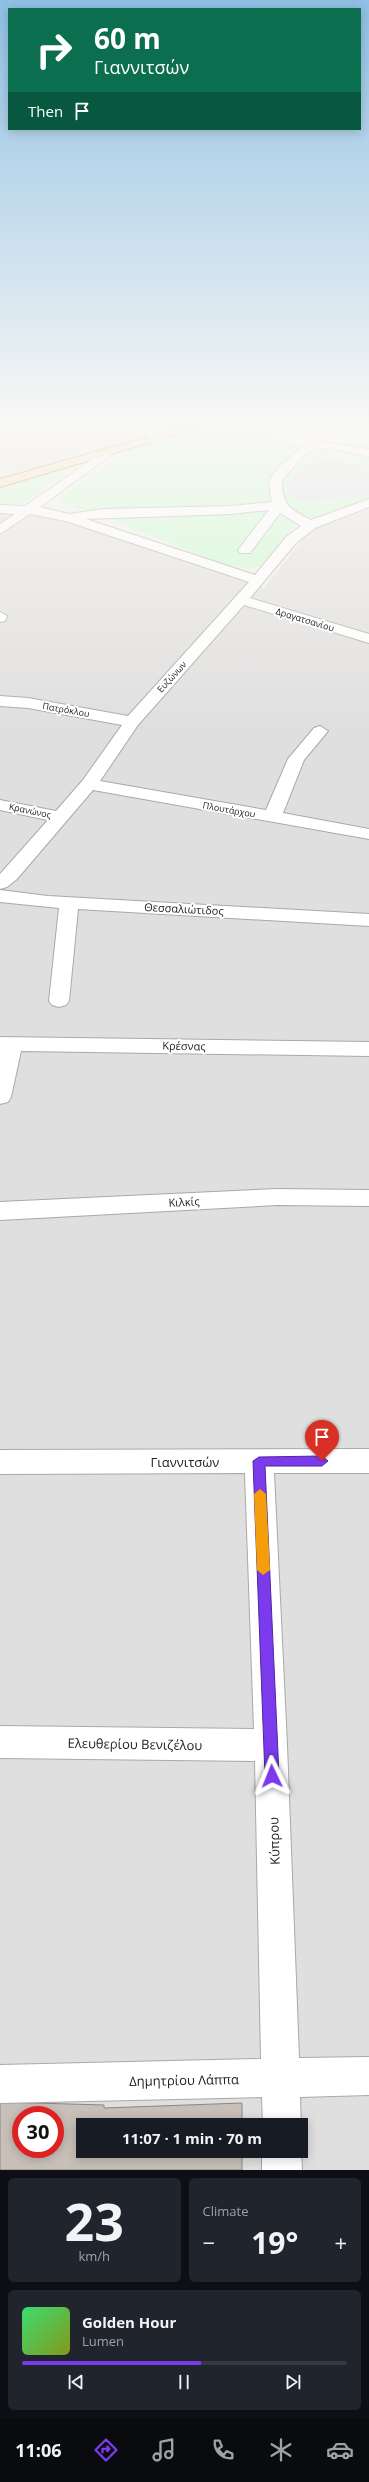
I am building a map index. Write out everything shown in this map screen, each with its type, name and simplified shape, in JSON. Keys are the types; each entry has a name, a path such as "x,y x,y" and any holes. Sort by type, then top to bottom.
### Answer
{"street":[{"path":"101,528 257,580"},
{"path":"244,550 260,528"},
{"name":"Ευζώνων","path":"0,884 10,875 90,784 132,722 241,600 291,540 306,528"},
{"name":"Δραγατσανίου","path":"241,600 369,639"},
{"name":"Πατρόκλου","path":"0,701 28,703 132,722"},
{"path":"272,818 296,759 320,731"},
{"name":"Πλουτάρχου","path":"90,784 272,818 369,834"},
{"name":"Κρανώνος","path":"0,805 61,817"},
{"name":"Θεσσαλιώτιδος","path":"0,896 69,903 369,920"},
{"path":"59,1001 69,903"},
{"path":"0,1097 6,1044"},
{"name":"Κρέσνας","path":"6,1044 369,1049"},
{"name":"Κιλκίς","path":"0,1211 277,1197 369,1198"},
{"name":"Κύπρου","path":"259,1461 271,1745 282,2118"},
{"name":"Γιαννιτσών","path":"0,1462 369,1461"},
{"name":"Ελευθερίου Βενιζέλου","path":"0,1742 271,1745"},
{"name":"Δημητρίου Λάππα","path":"0,2084 369,2076"},
{"path":"282,2158 282,2170"}],"shaded area":[{"path":"0,528 98,528 264,588 310,530 314,528 369,528 369,2170 0,2170"}],"green space":[{"path":"133,528 293,528 259,566 247,569 217,562"}],"building":[{"path":"0,2102 104,2105 104,2108 242,2103 242,2118 76,2118 76,2158 242,2158 242,2170 0,2170"}],"slow traffic":[{"path":"260,1494 263,1570"}],"route":[{"path":"272,1776 259,1461 322,1461"}]}
